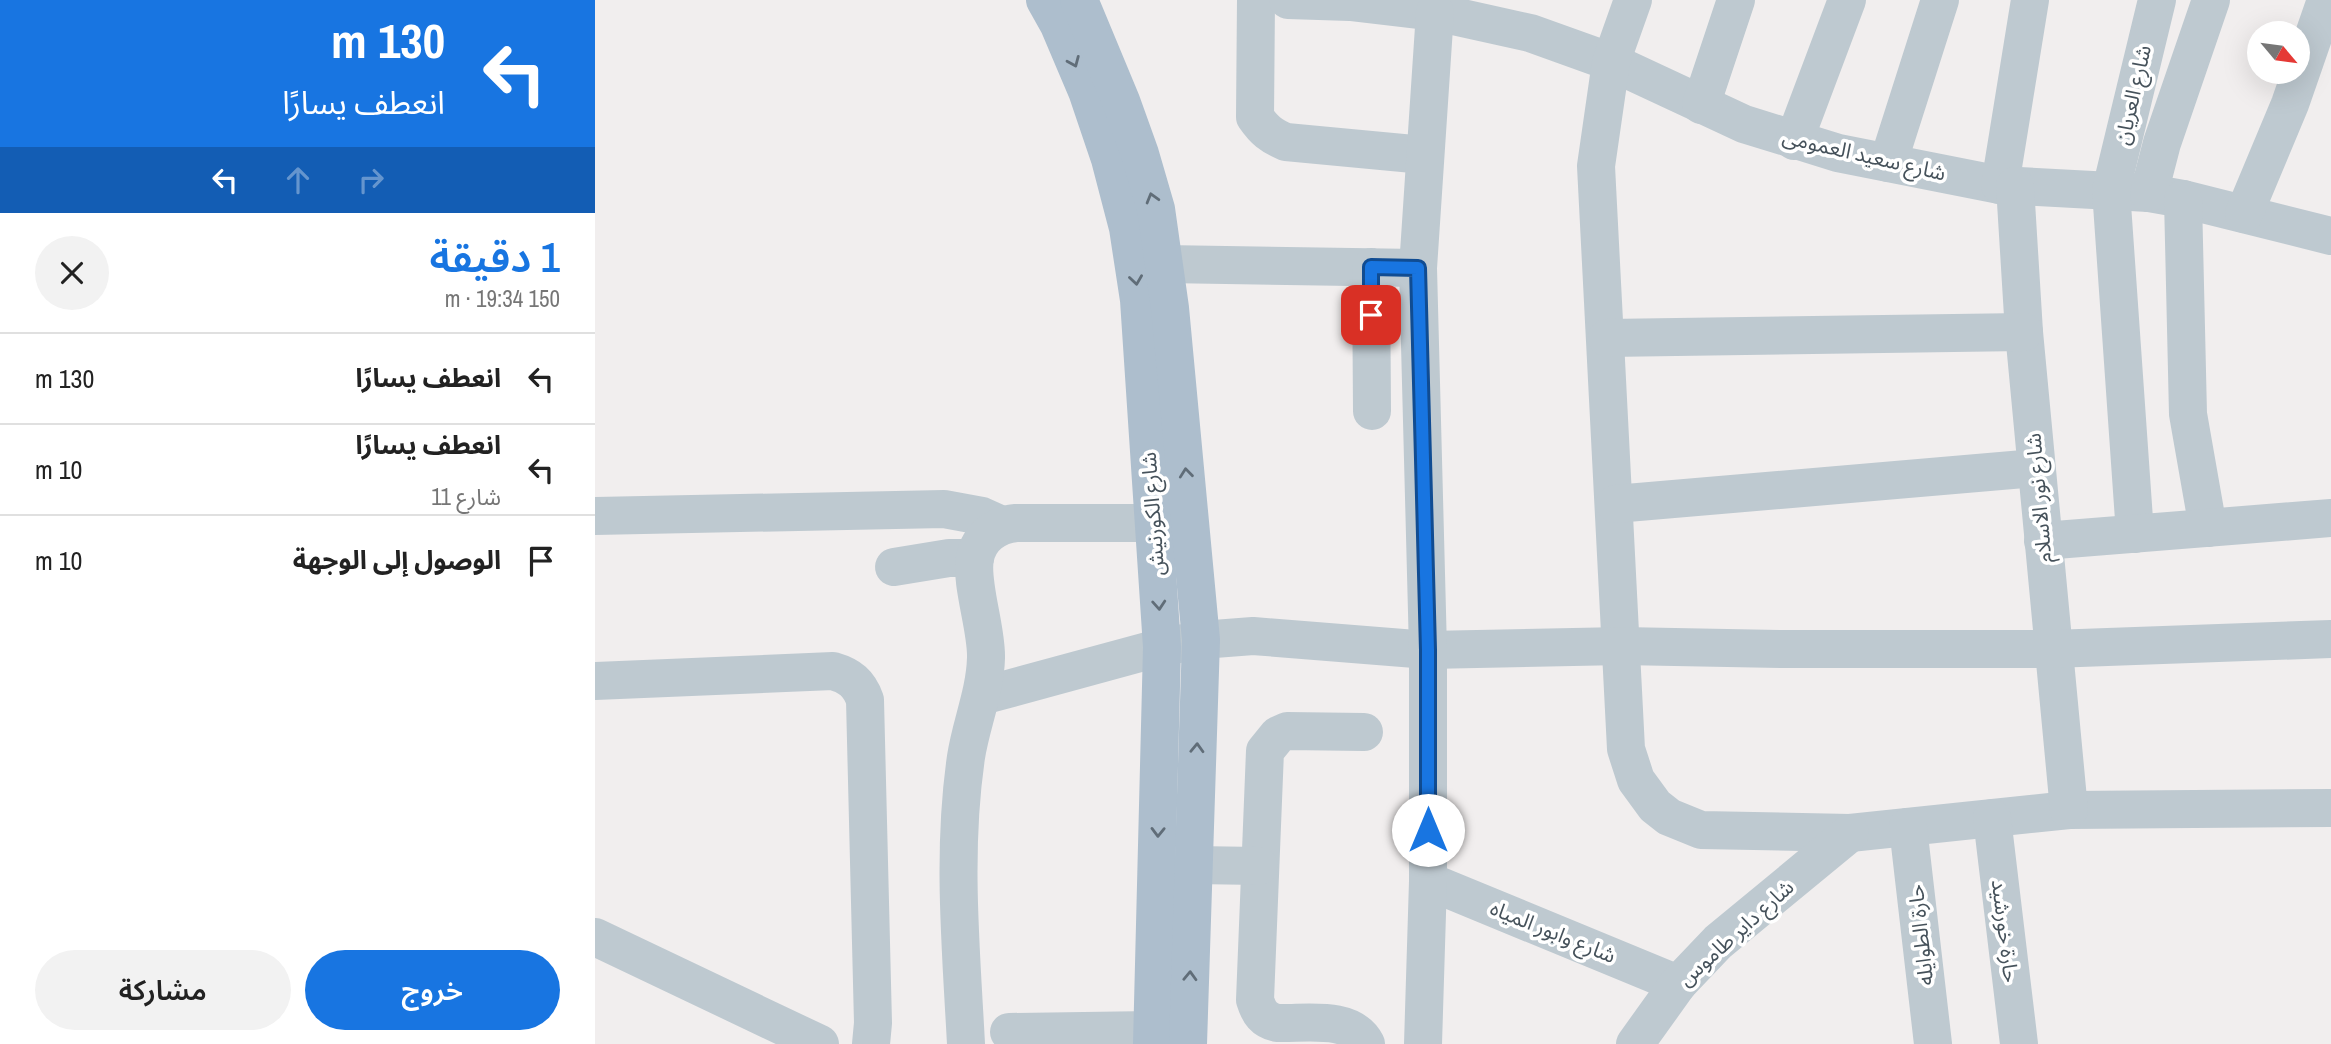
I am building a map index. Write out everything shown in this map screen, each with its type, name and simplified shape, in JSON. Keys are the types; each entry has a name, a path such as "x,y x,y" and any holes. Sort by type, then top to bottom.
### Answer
{"main road":[{"name":"شارع الكورنيش","path":"1045,0 1087,92 1110,159 1128,228 1139,300 1162,648 1152,1037"},
{"name":"شارع الكورنيش","path":"1079,0 1117,90 1140,155 1156,209 1164,264 1201,640 1188,1044"}],"street":[{"path":"1256,0 1255,117 1264,130 1272,137 1286,142 1424,155"},
{"name":"شارع سعيد العمومى","path":"1289,0 1351,1 1534,16 1611,62 1744,124 1794,141 1838,153 2007,185 2111,190 2166,196 2331,236"},
{"path":"1633,0 1611,62 1596,166 1607,338 1626,749 1630,765 1644,793 1655,806 1669,817 1702,830 1850,833 2069,810 2331,808"},
{"path":"1701,105 1737,0"},
{"path":"1794,141 1847,0"},
{"path":"1888,163 1940,0"},
{"name":"شارع نور الاسلام","path":"2030,0 2007,185 2024,332 2069,810"},
{"name":"شارع العريان","path":"2135,534 2111,190 2157,0"},
{"path":"2208,528 2188,414 2162,142 2211,0"},
{"path":"2244,214 2290,104 2326,0"},
{"path":"1423,1044 1428,881 1428,650 1418,268 1424,155 1441,8"},
{"path":"1164,264 1418,268"},
{"path":"1371,267 1372,411"},
{"path":"1607,338 2024,332"},
{"path":"1615,504 2036,468"},
{"path":"595,516 944,509 982,516 1002,525"},
{"path":"2043,541 2331,518"},
{"path":"966,1044 957,881 966,757 982,696 986,658 985,631 975,572 975,558 981,544 989,533 1002,525 1016,523 1154,523 1191,526"},
{"path":"894,567 949,558 975,558"},
{"path":"982,696 1162,648 1201,640 1253,636 1428,650 1622,646 2052,649 2331,639"},
{"path":"595,681 833,671 845,674 861,690 865,700 873,1023 871,1044"},
{"path":"1364,732 1287,732 1277,735 1270,742 1263,761 1255,1000 1262,1016 1277,1023 1343,1024 1360,1034 1366,1044"},
{"name":"حارة خورشيد","path":"1991,818 2019,1044"},
{"name":"حارة الطوايله","path":"1908,827 1933,1044"},
{"name":"شارع داير طاموس","path":"1635,1044 1678,984 1719,943 1850,833"},
{"path":"1194,865 1259,866"},
{"name":"شارع وابور المياه","path":"1428,881 1678,984"},
{"path":"595,937 820,1044"},
{"path":"1009,1032 1152,1037"}],"route":[{"path":"1371,315 1371,267 1418,268 1428,650 1428,830"}]}
